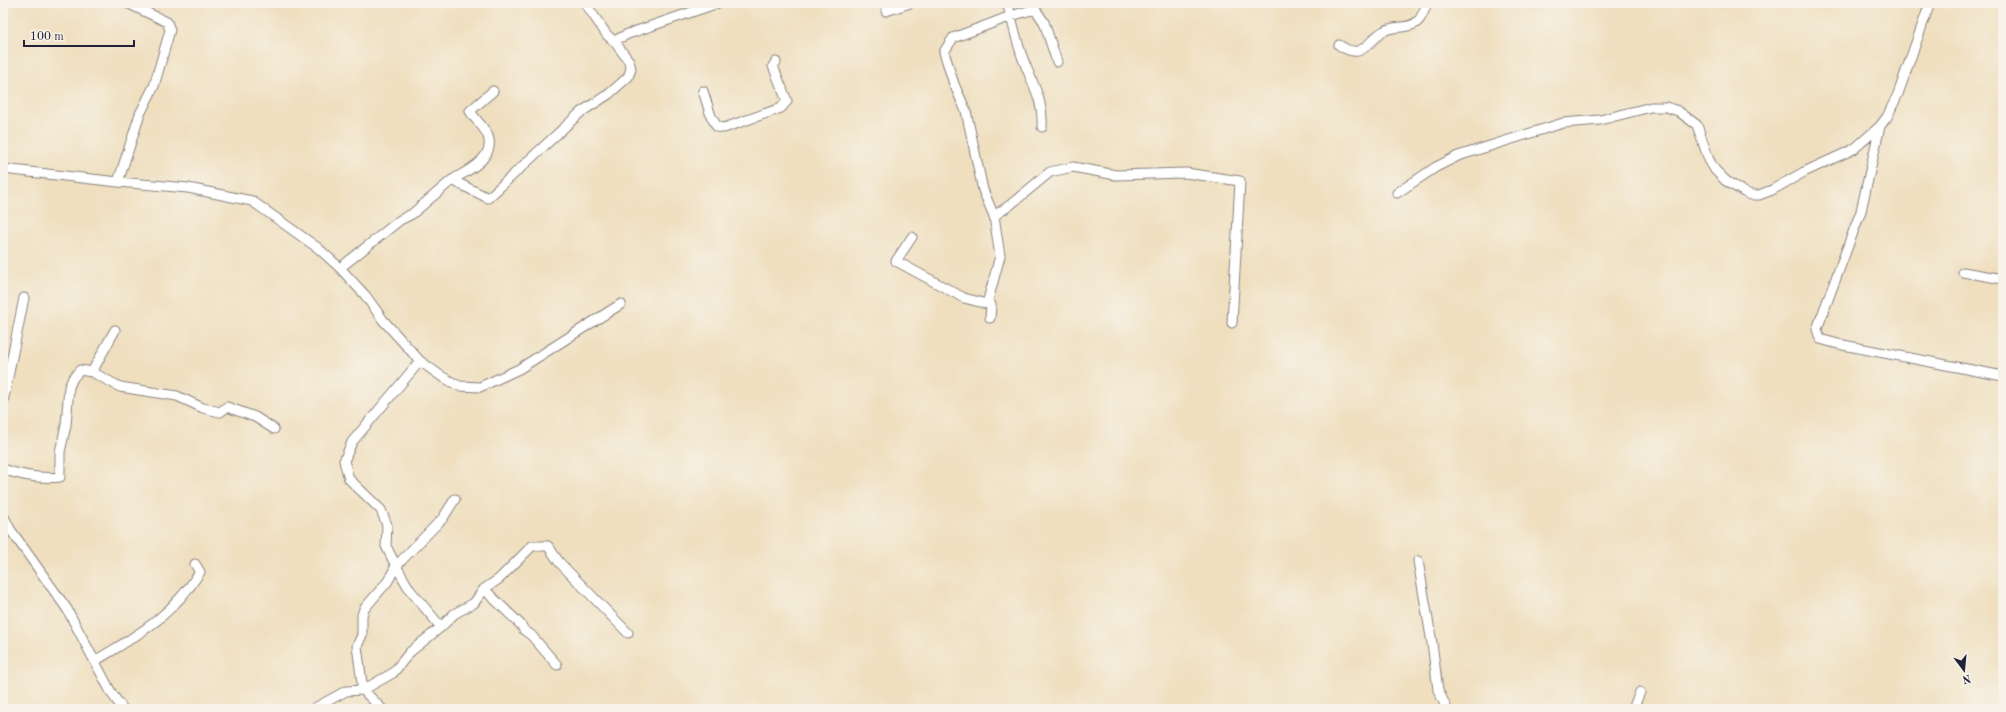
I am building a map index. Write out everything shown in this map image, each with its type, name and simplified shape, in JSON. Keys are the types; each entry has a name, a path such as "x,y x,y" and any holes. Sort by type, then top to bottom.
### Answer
{"street":[{"path":"118,182 140,114 154,86 170,30 167,22 127,3"},
{"path":"452,180 488,198 581,112 609,94 628,77 630,70 629,61 614,41 607,35 585,3"},
{"path":"614,41 628,34 716,3"},
{"path":"886,11 910,3"},
{"path":"1007,3 1023,59 1038,92 1043,114 1042,127"},
{"path":"1339,45 1348,50 1365,49 1384,30 1413,25 1419,20 1427,3"},
{"path":"1397,193 1436,166 1458,156 1564,123 1600,120 1651,107 1666,107 1690,119 1698,125 1715,170 1726,181 1744,192 1759,194 1772,190 1804,172 1854,149 1880,126 1887,117 1898,94 1930,3"},
{"path":"987,304 1000,256 994,216 983,190 966,112 954,84 944,52 953,38 1011,16 1035,9 1044,22 1057,62"},
{"path":"703,91 711,116 717,127 724,128 781,108 787,101 773,66 776,62"},
{"path":"340,268 400,220 412,214 452,180 484,159 489,146 488,136 470,111 493,91"},
{"path":"1880,126 1861,211 1817,329 1820,339 1838,344 2003,376"},
{"path":"994,216 1010,205 1050,172 1073,167 1116,175 1186,173 1240,181 1232,323"},
{"path":"3,169 188,188 252,201 318,248 340,268 365,295 383,320 420,361 441,376 459,386 480,387 519,369 620,304"},
{"path":"912,237 896,261 964,298 991,305 990,318"},
{"path":"1963,272 2003,279"},
{"path":"3,402 24,298"},
{"path":"92,372 115,330"},
{"path":"420,361 352,442 344,461 349,479 381,510 387,524 386,546 410,590 441,627"},
{"path":"3,469 18,475 43,478 60,477 60,452 66,425 69,387 73,378 80,370 92,372 120,387 177,396 203,408 220,412 227,407 255,417 274,429"},
{"path":"382,709 363,690 357,646 362,636 362,615 364,609 388,581 396,566 443,518 455,499"},
{"path":"3,515 10,529 68,609 112,694 123,709"},
{"path":"313,709 346,691 363,690 393,673 410,652 441,627 454,614 474,603 484,589 499,579 532,546 548,546 559,562 628,633"},
{"path":"1418,561 1432,643 1438,690 1447,709"},
{"path":"95,661 153,625 173,607 200,572 195,564"},
{"path":"484,589 521,625 524,630 532,635 557,664"},
{"path":"1633,709 1640,692"}]}
